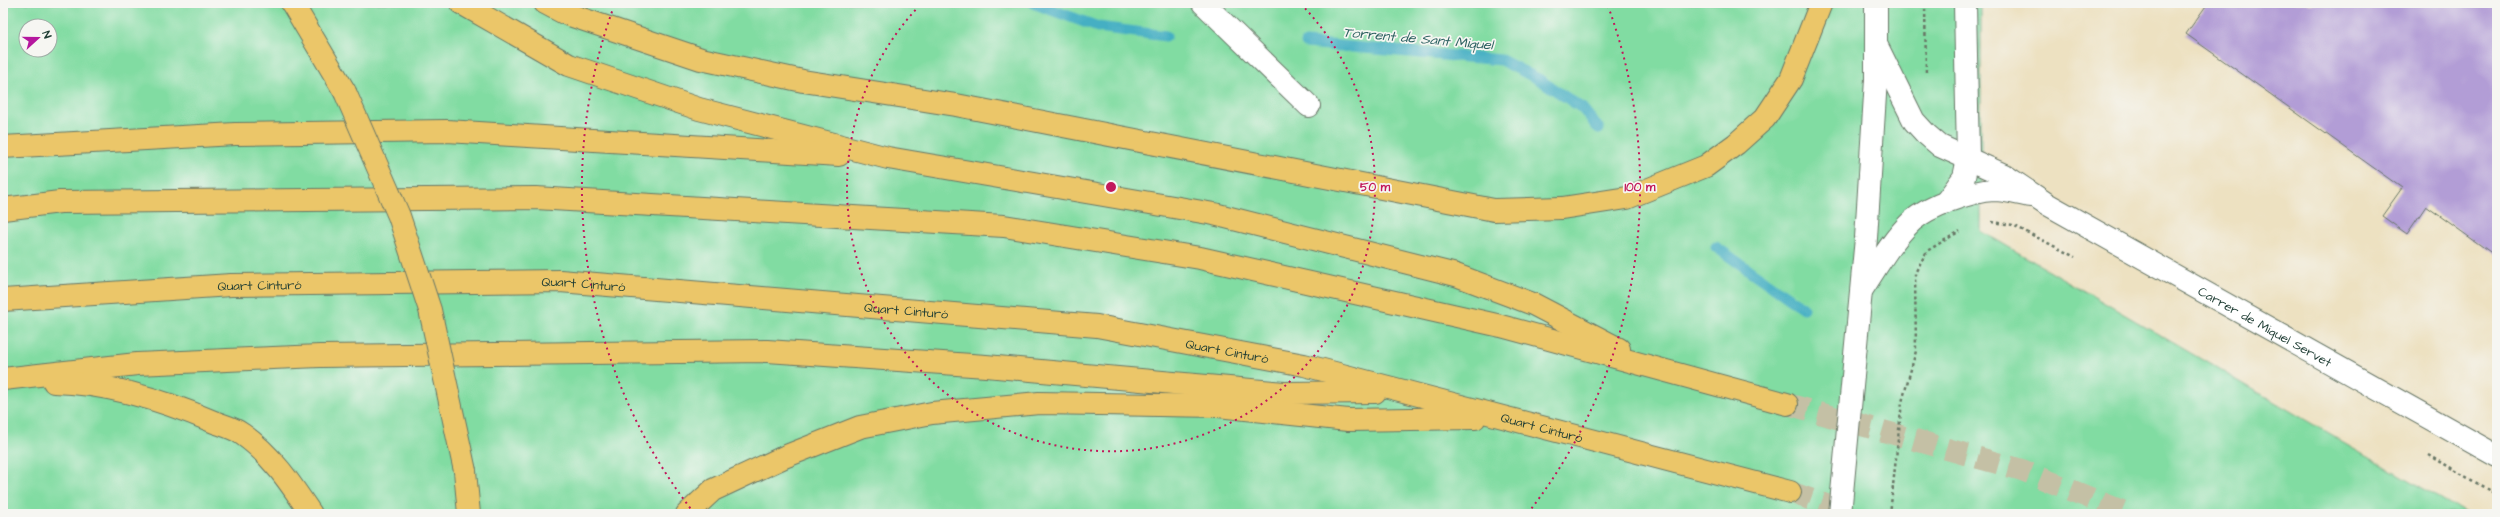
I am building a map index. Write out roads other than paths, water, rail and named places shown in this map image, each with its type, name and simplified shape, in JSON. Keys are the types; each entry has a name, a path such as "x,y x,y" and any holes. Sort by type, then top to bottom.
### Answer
{"highway":[{"path":"292,3 344,92 399,216 430,310 465,471 469,514"},
{"path":"461,3 569,65 699,109 888,158 1214,214 1456,275 1533,304 1657,369"},
{"path":"545,3 564,13 701,59 803,81 956,105 1494,210 1562,208 1627,198 1706,166 1736,144 1765,118 1791,79 1821,3"},
{"path":"3,147 235,134 447,131 888,158"},
{"path":"3,209 60,202 536,198 1004,226 1200,258 1501,326 1787,404"},
{"name":"Quart Cinturó","path":"3,300 230,285 560,281 1097,326 1304,365 1790,492"},
{"path":"3,379 137,364 320,356 767,351 986,366 1284,393 1404,392"},
{"path":"3,382 71,383 135,395 195,414 241,433 282,470 311,514"},
{"path":"687,514 713,490 784,457 860,427 932,413 1039,403 1218,406 1348,420 1507,417"}],"street":[{"path":"1203,3 1309,106"},
{"path":"1840,514 1860,292 1876,79 1876,3"},
{"path":"1965,3 1968,160"},
{"name":"Carrer de Miquel Servet","path":"1877,46 1914,121 1940,146 1968,160 1988,166 2004,175 2033,196 2497,456"},
{"name":"Carrer de Miquel Servet","path":"1945,203 1964,177 1968,160"},
{"name":"Carrer de Miquel Servet","path":"1860,292 1882,258 1912,221 1945,203 1977,193 1994,190 2033,196"}],"waterway":[{"name":"Torrent de Sant Miquel","path":"1033,3 1098,27 1166,36"},
{"name":"Torrent de Sant Miquel","path":"1306,43 1501,60 1540,80 1582,108 1599,129"},
{"name":"Torrent de Sant Miquel","path":"1716,247 1803,308"}],"tunnel":[{"path":"1787,404 2022,470 2129,514"},
{"path":"1790,492 1851,514"}]}
